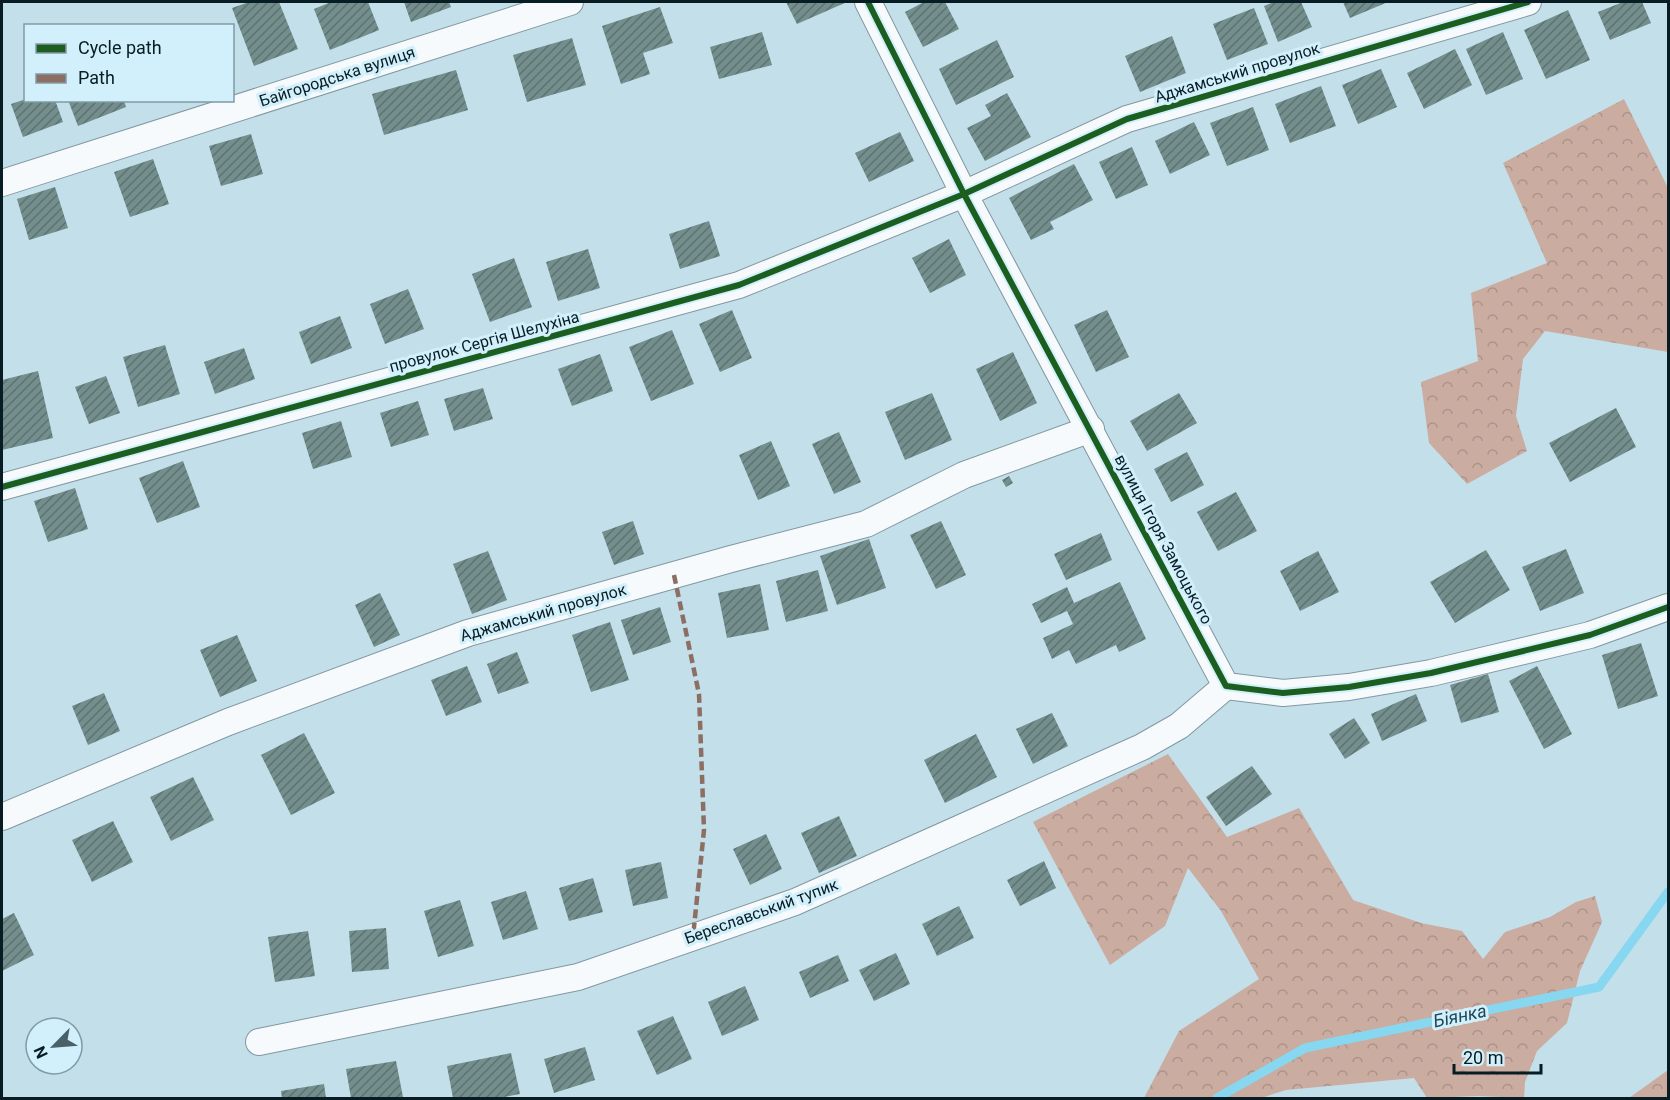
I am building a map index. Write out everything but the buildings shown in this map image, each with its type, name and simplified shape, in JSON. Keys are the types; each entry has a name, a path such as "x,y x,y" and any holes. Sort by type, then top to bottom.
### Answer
{"street":[{"name":"Байгородська вулиця","path":"2,183 570,2"},
{"name":"вулиця Ігоря Замоцького","path":"868,2 964,194 1226,686"},
{"name":"Аджамський провулок","path":"964,194 1127,119 1528,2"},
{"name":"провулок Сергія Шелухіна","path":"2,487 739,285 964,194"},
{"name":"Аджамський провулок","path":"2,817 228,722 468,633 731,559 866,524 964,475 1091,429"},
{"path":"1226,686 1282,693 1349,687 1431,673 1590,635 1668,607"},
{"name":"Береславський тупик","path":"259,1042 578,977 795,902 1142,747 1179,726 1226,686"}],"green space":[{"path":"1624,99 1668,188 1668,352 1545,331 1523,359 1516,416 1527,451 1467,484 1429,443 1421,382 1478,361 1471,293 1547,263 1503,163"},
{"path":"1168,754 1227,837 1299,808 1353,900 1421,923 1462,931 1483,959 1505,932 1550,917 1576,902 1595,896 1602,922 1580,971 1567,1023 1537,1051 1525,1082 1524,1098 1478,1096 1427,1098 1414,1078 1286,1090 1261,1098 1144,1098 1179,1031 1259,979 1221,911 1188,868 1165,926 1110,965 1033,822"},
{"path":"1668,1070 1668,1098 1629,1098"}],"waterway":[{"name":"Біянка","path":"1217,1098 1305,1048 1599,987 1668,892"}],"marked path":[{"path":"674,575 699,694 704,830 693,937"}],"cycle path":[{"path":"868,2 964,194 1226,686 1283,693 1349,687 1431,673 1590,635 1668,607"},
{"path":"2,487 739,285 964,194 1127,119 1528,2"}]}
